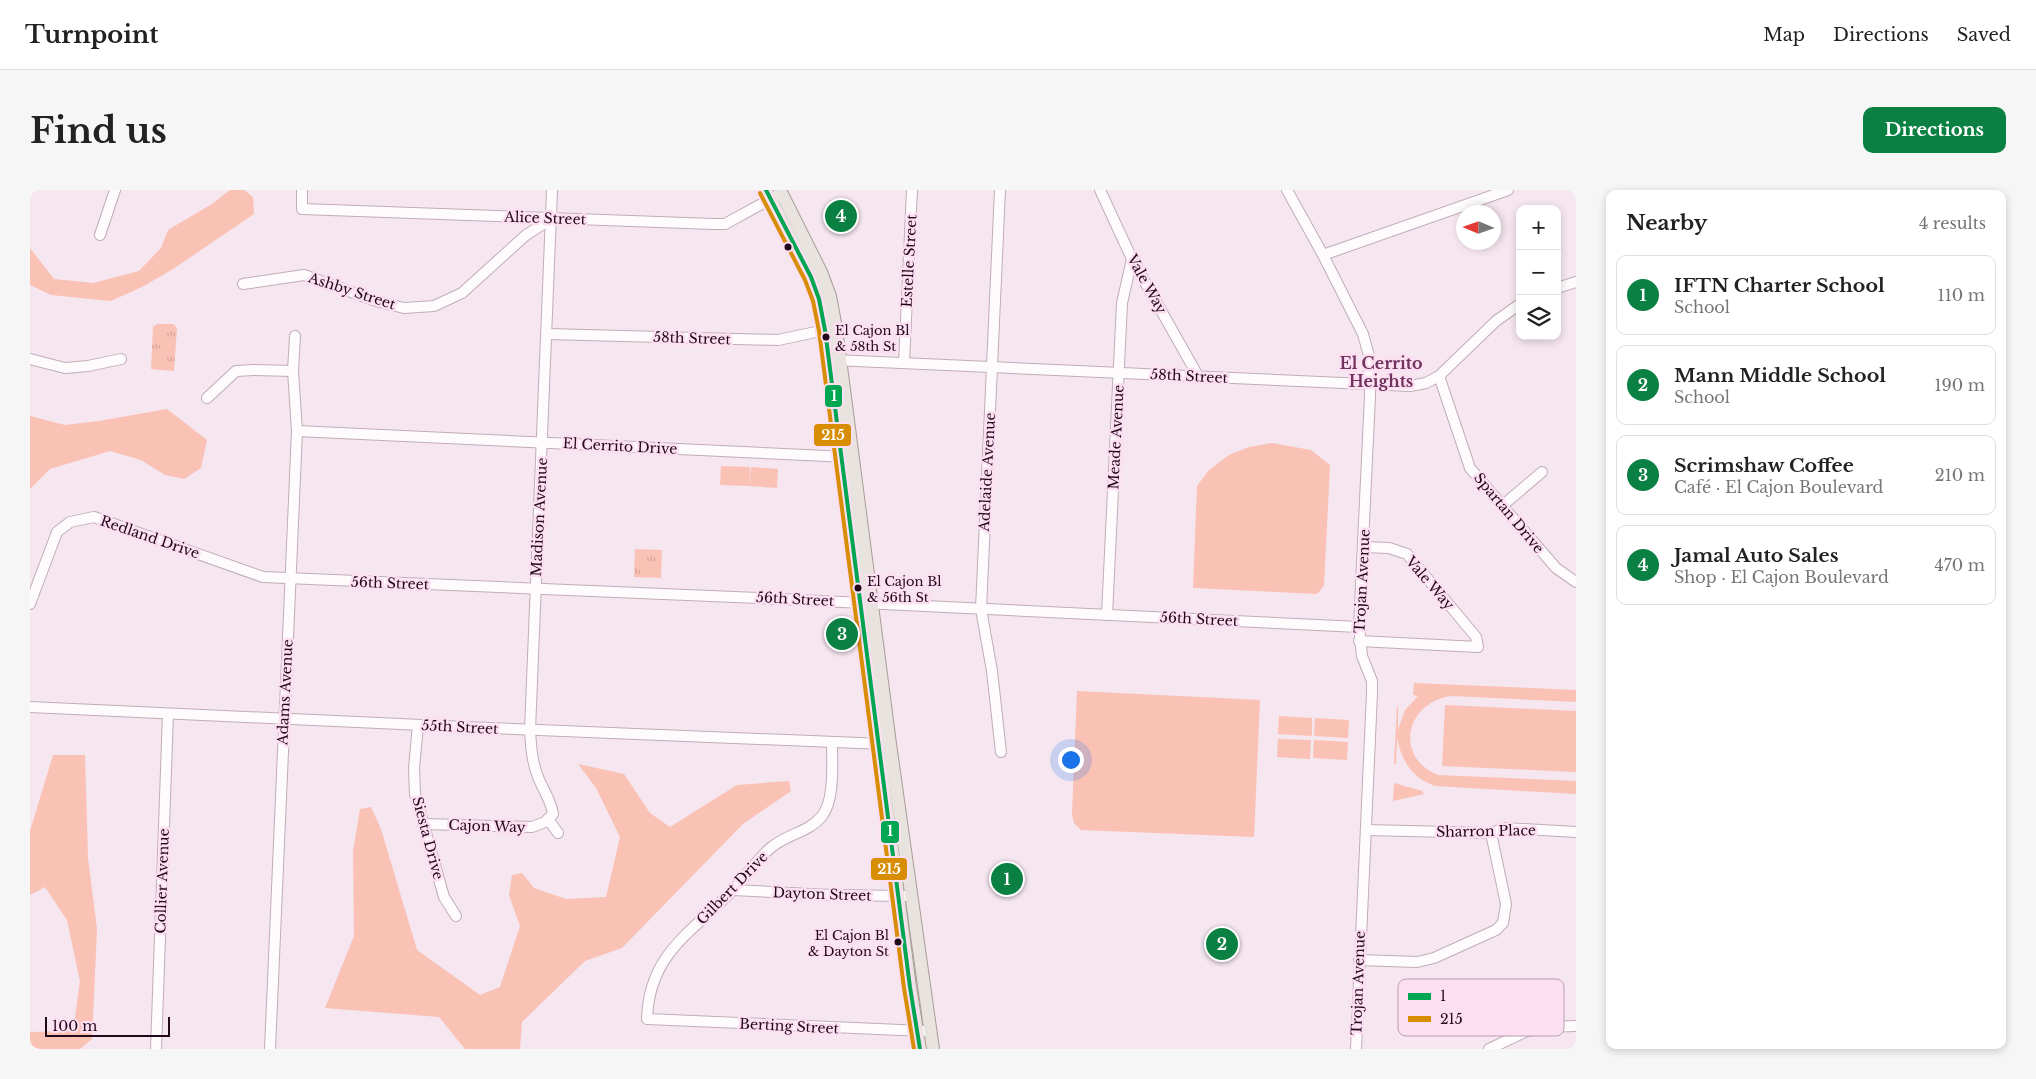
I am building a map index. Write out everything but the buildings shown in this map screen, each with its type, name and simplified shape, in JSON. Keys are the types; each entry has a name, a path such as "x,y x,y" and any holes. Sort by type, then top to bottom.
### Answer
{"main road":[{"path":"775,193 811,277 830,329 924,1031 933,1049"},
{"path":"920,1049 924,1031"}],"street":[{"path":"100,235 115,190"},
{"name":"Alice Street","path":"302,190 302,209 725,224 775,193"},
{"name":"Madison Avenue","path":"548,819 553,814 552,803 541,785 534,764 530,730 552,190"},
{"name":"Estelle Street","path":"904,363 912,190"},
{"name":"Adelaide Avenue","path":"1000,190 981,609 992,671 1001,752"},
{"name":"Vale Way","path":"1100,190 1132,259 1198,376"},
{"name":"Trojan Avenue","path":"1287,190 1363,334 1369,356 1370,384 1359,641 1362,656 1372,680 1356,1049"},
{"path":"1323,255 1508,190"},
{"name":"Ashby Street","path":"243,284 304,275 379,302 404,308 434,306 462,293 526,235 551,219"},
{"name":"Meade Avenue","path":"1107,615 1122,303 1132,259"},
{"path":"1561,287 1576,282"},
{"name":"58th Street","path":"835,360 1410,386 1426,383 1440,376 1496,321 1516,307"},
{"name":"58th Street","path":"547,334 778,340 830,329"},
{"name":"Adams Avenue","path":"270,1049 296,431 293,372 295,336"},
{"path":"30,359 65,368 121,360"},
{"path":"207,398 236,371 293,372"},
{"name":"Spartan Drive","path":"1440,376 1470,468 1556,568 1576,582"},
{"name":"El Cerrito Drive","path":"296,431 848,457"},
{"path":"1502,506 1542,472"},
{"name":"Redland Drive","path":"30,604 57,532 70,522 94,517 263,577 290,579"},
{"name":"Vale Way","path":"1359,641 1478,647 1476,637 1407,554 1390,548 1363,547"},
{"name":"56th Street","path":"290,579 536,588 1359,627"},
{"name":"55th Street","path":"30,707 885,744"},
{"name":"Collier Avenue","path":"156,1049 168,714"},
{"name":"Siesta Drive","path":"418,725 414,768 415,794 444,897 456,916"},
{"name":"Gilbert Drive","path":"647,1019 648,1000 659,967 669,952 732,890 773,846 804,830 822,816 830,795 832,742"},
{"path":"548,819 558,834"},
{"name":"Cajon Way","path":"423,824 532,827 548,819"},
{"name":"Sharron Place","path":"1366,830 1491,833 1506,828 1576,832"},
{"path":"1359,960 1417,962 1434,958 1496,930 1503,923 1506,904 1491,833"},
{"name":"Dayton Street","path":"732,890 831,895 905,896"},
{"name":"Berting Street","path":"647,1019 924,1031"},
{"path":"1490,1049 1517,1036"}],"green space":[{"path":"230,190 244,190 253,197 254,214 173,269 144,286 111,301 51,295 30,285 30,248 54,279 93,283 139,271 161,248 168,230 212,204"},
{"path":"157,324 173,324 177,328 174,371 151,369 153,327"},
{"path":"167,409 207,440 201,468 184,479 165,475 141,460 110,451 50,469 30,489 30,416 65,425"},
{"path":"1272,443 1311,450 1330,465 1324,586 1317,594 1193,588 1197,486 1209,470 1229,455 1249,447"},
{"path":"721,466 750,467 749,486 720,485"},
{"path":"751,467 778,469 777,488 749,486"},
{"path":"635,549 662,550 661,578 634,577"},
{"path":"1414,683 1576,690 1576,702 1452,696 1436,700 1424,708 1415,718 1411,731 1411,743 1415,756 1424,767 1438,775 1576,781 1576,794 1435,786 1420,778 1409,767 1401,753 1397,737 1396,764 1394,764 1397,706 1398,730 1405,710 1418,696 1413,695"},
{"path":"1077,691 1260,700 1254,837 1081,830 1074,823 1072,814"},
{"path":"1445,705 1576,711 1576,772 1442,766"},
{"path":"1279,716 1312,718 1312,736 1278,734"},
{"path":"1315,718 1349,720 1348,738 1314,736"},
{"path":"1278,739 1311,740 1310,759 1277,757"},
{"path":"1314,740 1348,742 1347,760 1313,758"},
{"path":"53,755 85,755 88,858 97,929 92,1039 80,1049 30,1049 30,1032 73,1031 80,981 67,920 45,887 30,895 30,831"},
{"path":"578,764 624,774 650,813 670,827 737,785 789,781 791,791 743,824 622,948 585,961 522,1022 520,1049 465,1049 439,1017 325,1008 354,936 353,851 360,809 371,807 381,829 417,950 480,995 500,987 520,926 509,895 512,875 522,873 534,888 566,899 606,897 620,837 596,788"},
{"path":"1394,783 1422,791 1424,794 1393,801"}],"transit line":[{"name":"1","path":"766,190 811,277 819,299 825,330 910,987 920,1049"},
{"name":"215","path":"760,193 805,280 813,301 819,331 904,988 914,1049"}],"place":[{"name":"Jamal Auto Sales","path":"841,216"},
{"name":"El Cajon Bl & 58th St","path":"826,337"},
{"name":"El Cajon Bl & 56th St","path":"858,588"},
{"name":"Scrimshaw Coffee","path":"842,634"},
{"name":"IFTN Charter School","path":"1007,879"},
{"name":"El Cajon Bl & Dayton St","path":"898,942"},
{"name":"Mann Middle School","path":"1222,944"}],"district":[{"name":"El Cerrito Heights","path":"1381,372"}]}
